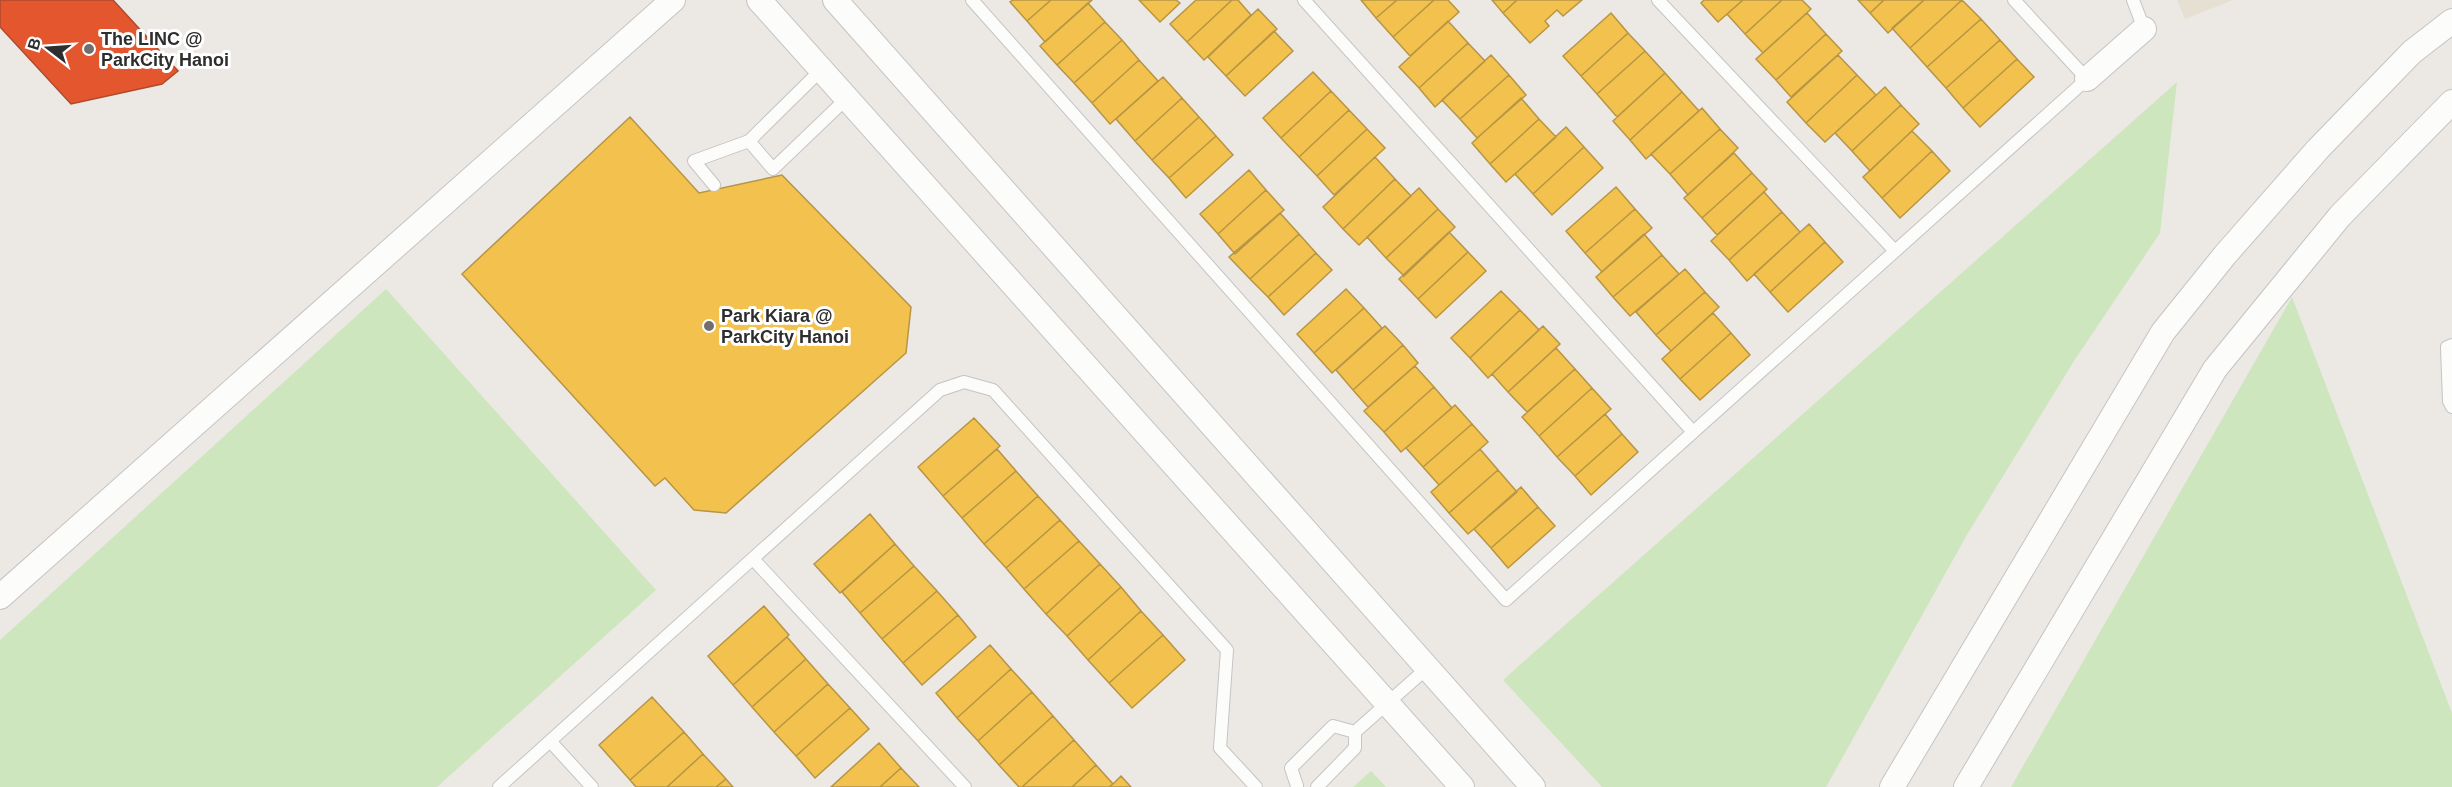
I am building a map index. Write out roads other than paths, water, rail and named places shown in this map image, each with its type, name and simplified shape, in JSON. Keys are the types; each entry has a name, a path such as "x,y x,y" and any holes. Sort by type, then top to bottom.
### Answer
{"street":[{"path":"0,597 673,0"},
{"path":"759,0 1462,787"},
{"path":"834,0 1533,787"},
{"path":"1892,787 2163,332 2225,255 2319,149 2412,52 2452,21"},
{"path":"2087,79 2144,29"},
{"path":"1966,787 2215,369 2340,216 2452,102"}],"lane":[{"path":"972,0 1506,600 2087,79 2014,0"},
{"path":"1304,0 1693,432"},
{"path":"1658,0 1895,251"},
{"path":"2133,0 2144,29"},
{"path":"714,185 694,161 750,141 821,70"},
{"path":"750,141 773,169 846,99"},
{"path":"2452,345 2446,347 2449,400 2452,407"},
{"path":"499,787 940,390 964,382 993,390 1227,650 1220,748 1256,787"},
{"path":"753,559 965,787"},
{"path":"1355,732 1426,669"},
{"path":"1297,787 1291,768 1333,726 1355,732"},
{"path":"1317,787 1356,748 1355,732"},
{"path":"550,741 592,787"}],"place":[{"name":"The LINC @ ParkCity Hanoi","path":"89,49"},
{"name":"Park Kiara @ ParkCity Hanoi","path":"709,326"}]}
